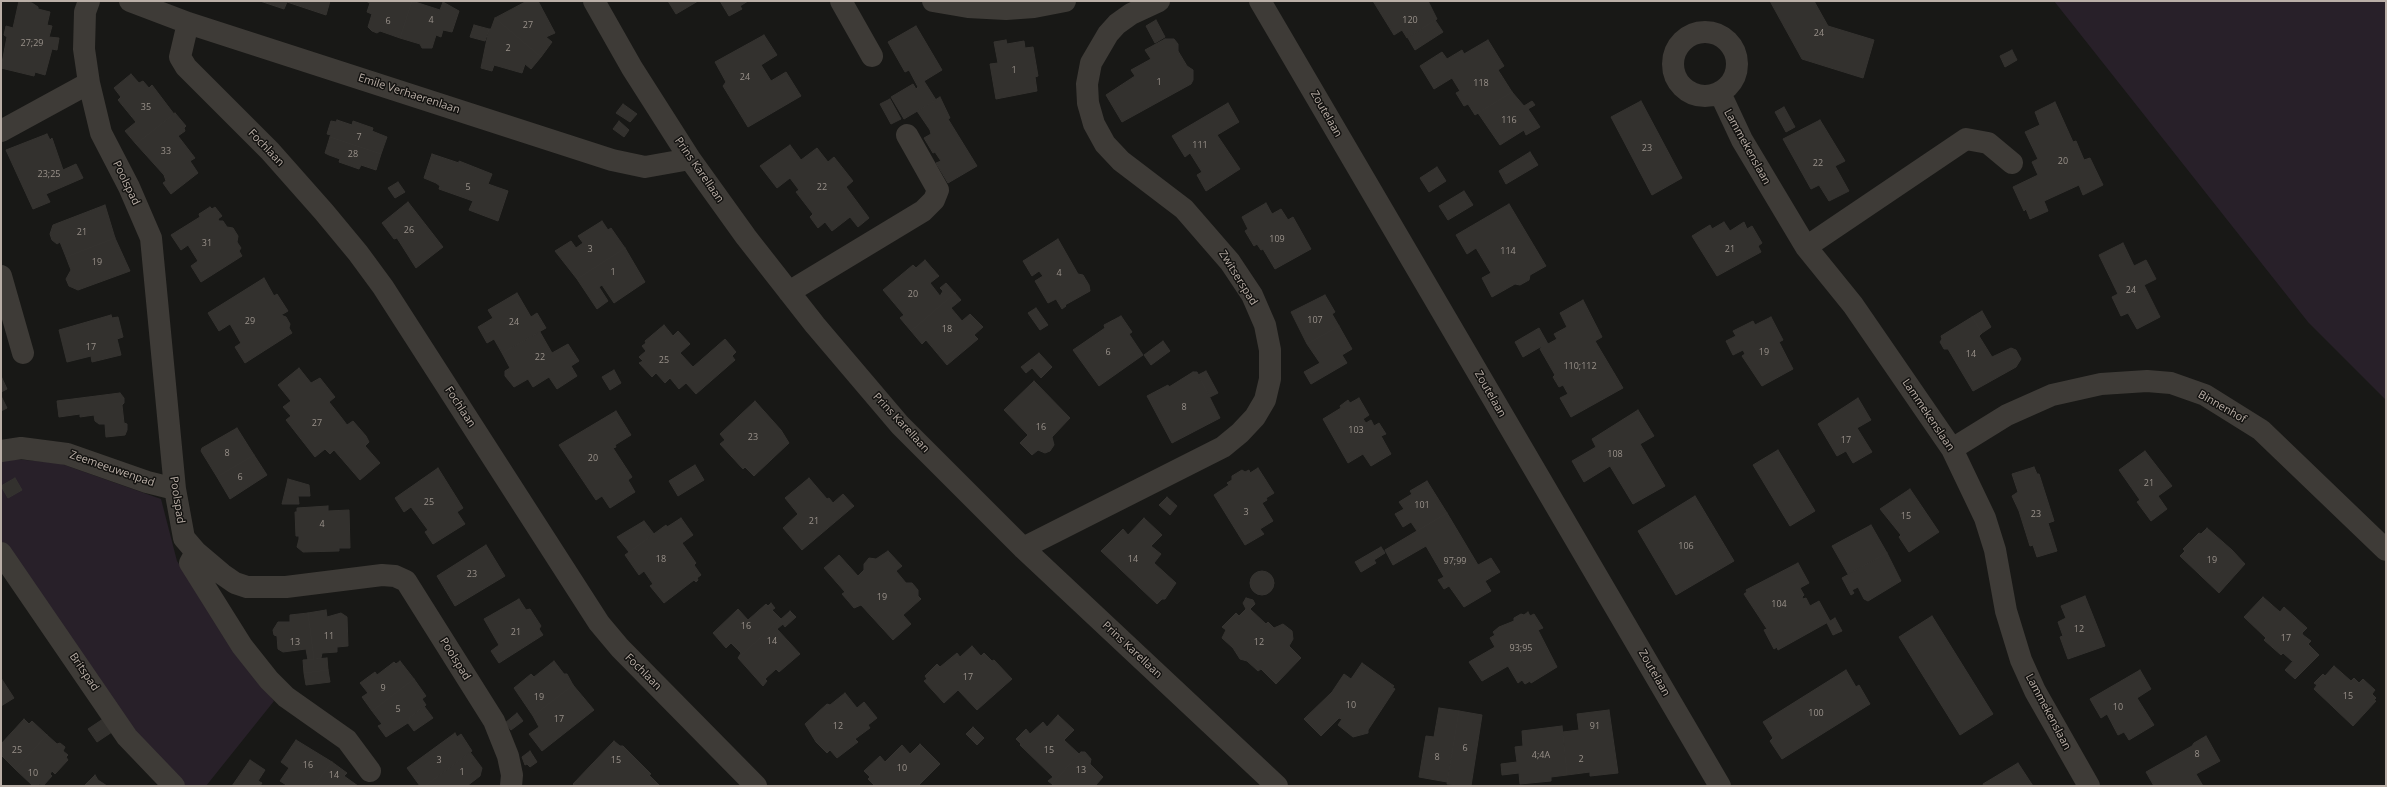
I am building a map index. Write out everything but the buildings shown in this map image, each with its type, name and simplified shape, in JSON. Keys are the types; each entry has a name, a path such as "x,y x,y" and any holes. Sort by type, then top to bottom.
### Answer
{"street":[{"name":"Poolspad","path":"89,1 85,12 84,49 89,83 100,133 129,187 151,238 175,489 184,538 196,552 235,583 247,586 286,587 382,574 395,576 406,582 494,721 508,756 512,775 511,786"},
{"name":"Emile Verhaerenlaan","path":"130,1 188,23 612,160 645,168 690,159"},
{"name":"Prins Karellaan","path":"594,1 632,68 690,159 746,237 900,425 1023,548 1277,786"},
{"path":"840,1 872,56"},
{"path":"933,1 968,7 1006,9 1034,7 1065,1"},
{"name":"Zwitserspad","path":"1023,548 1223,447 1255,418 1264,400 1270,380 1270,350 1265,325 1252,295 1230,262 1184,209 1121,160 1105,144 1094,124 1088,103 1087,84 1091,63 1108,34 1117,24 1131,14 1159,1"},
{"name":"Zoutelaan","path":"1260,1 1720,786"},
{"name":"Fochlaan","path":"188,23 180,57 186,67 270,151 358,253 382,287 599,623 620,648 756,786"},
{"path":"1,131 89,83"},
{"name":"Lammekenslaan","path":"1720,93 1742,140 1806,247 1853,305 1952,449 1986,518 1995,550 2006,611 2021,660 2035,691 2089,786"},
{"path":"790,292 923,211 934,200 938,190 907,135"},
{"path":"1806,247 1966,139 1988,143 2012,163"},
{"path":"1,276 23,353"},
{"name":"Binnenhof","path":"1952,449 2007,415 2052,395 2101,384 2147,381 2171,383 2205,395 2261,430 2386,550"},
{"name":"Zeemeeuwenpad","path":"1,451 21,448 67,454 147,482 175,489"},
{"path":"196,552 190,563 242,646 286,697 347,740 370,771"},
{"name":"Britspad","path":"1,553 127,737 174,786"}],"shaded area":[{"path":"2054,1 2386,1 2386,400 2308,322"},
{"path":"14,459 59,463 161,499 177,561 231,644 274,701 206,786 184,786 144,743 1,541 1,461"}]}
